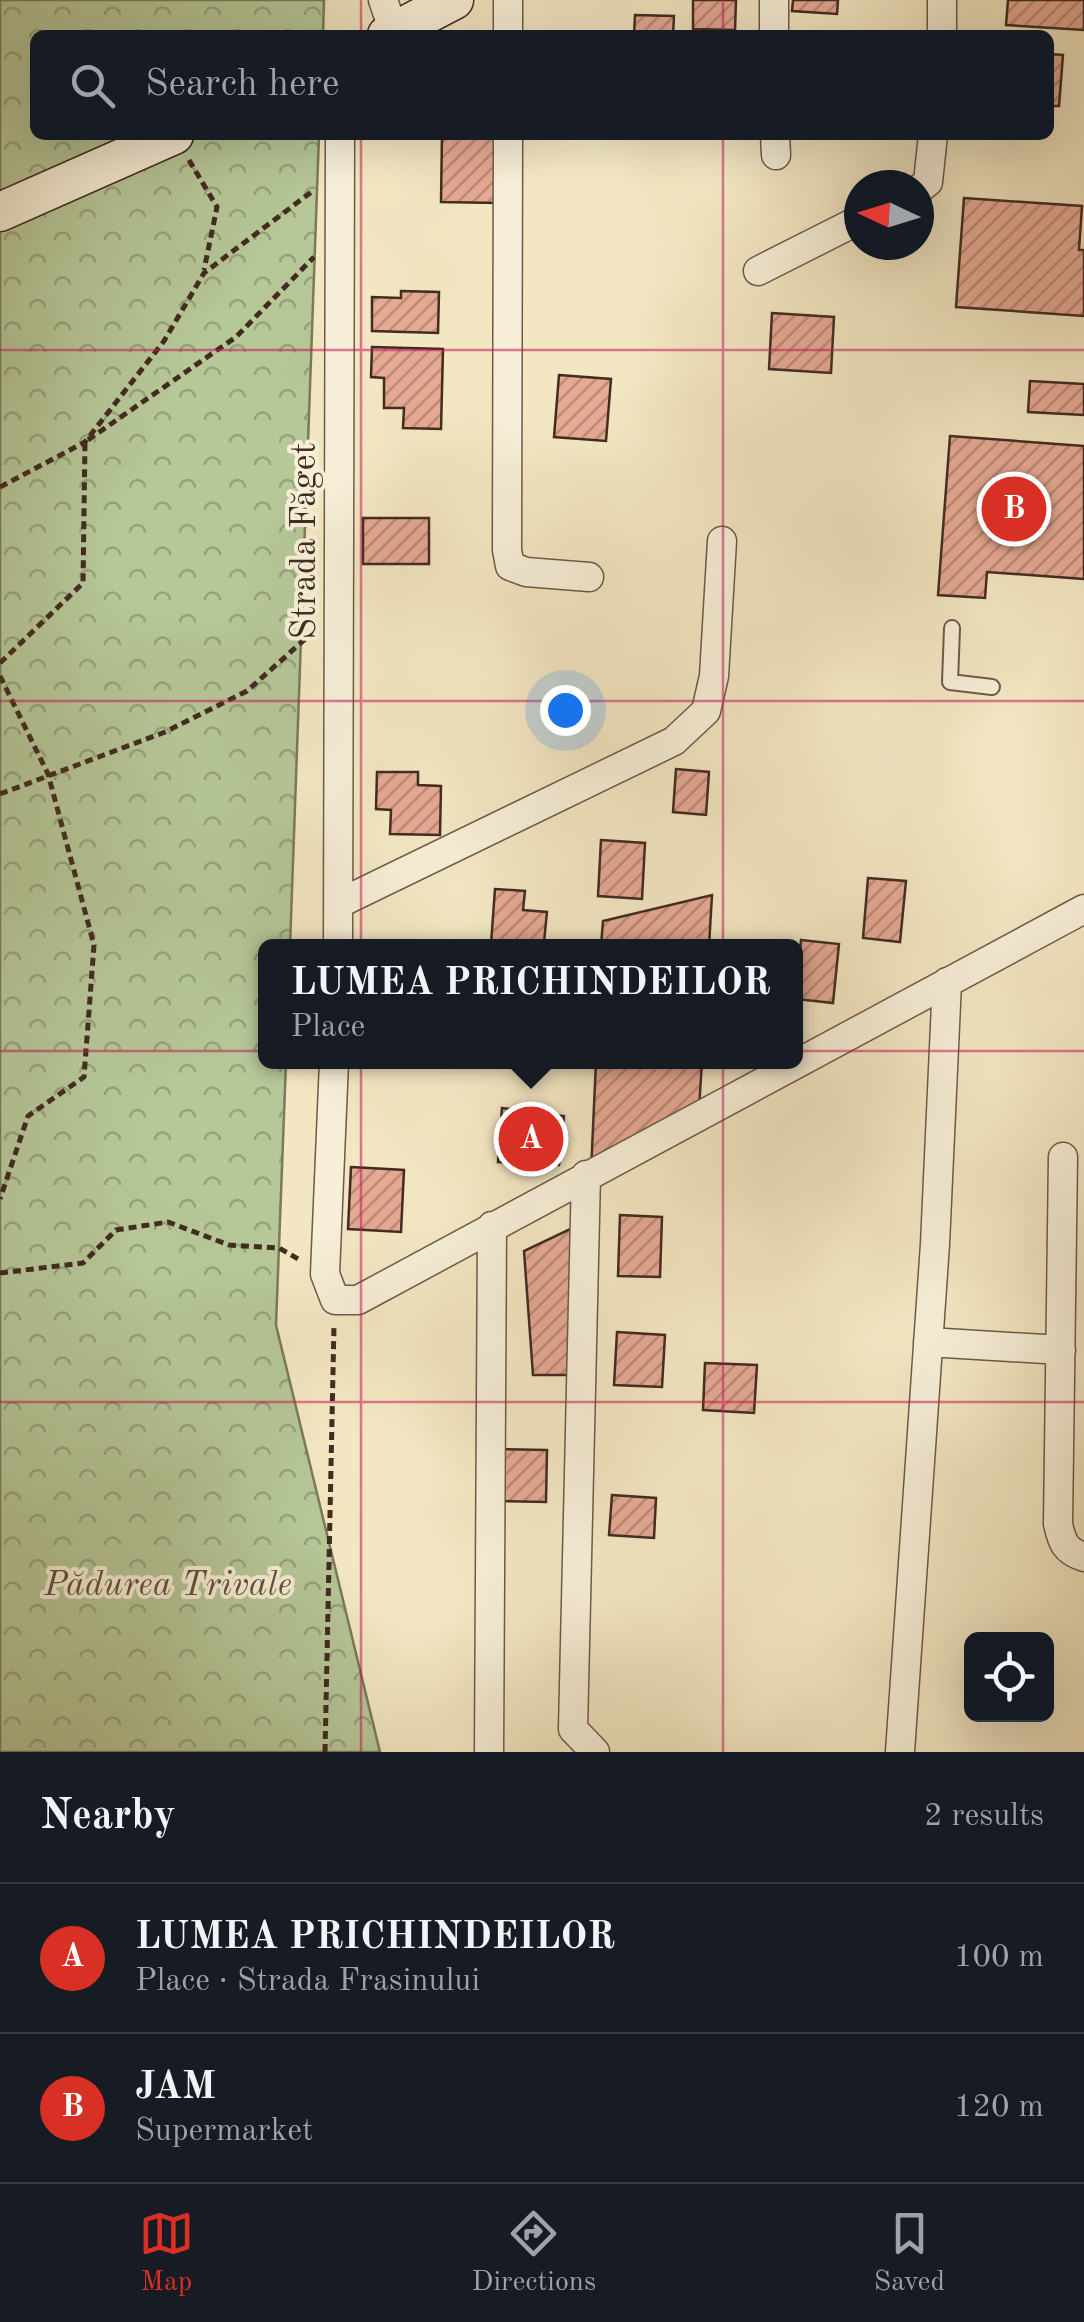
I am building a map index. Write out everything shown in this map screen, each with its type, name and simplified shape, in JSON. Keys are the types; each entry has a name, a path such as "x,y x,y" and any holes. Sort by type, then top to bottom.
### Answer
{"main road":[{"path":"388,22 454,0"},
{"path":"0,212 163,140"}],"street":[{"path":"508,0 508,30"},
{"path":"774,0 774,30"},
{"path":"942,0 942,30"},
{"name":"Strada Făget","path":"338,939 340,140"},
{"path":"508,140 507,550 510,566 526,572 589,578"},
{"path":"930,170 933,140"},
{"path":"758,271 844,228"},
{"path":"340,902 674,741 706,711 714,676 722,541"},
{"path":"803,1059 1084,909"},
{"path":"900,1752 947,982"},
{"path":"334,1069 330,1287 358,1300 784,1069"},
{"path":"1063,1157 1061,1350 1072,1442 1058,1524 1063,1544 1072,1554 1084,1557"},
{"path":"586,1175 573,1729 595,1752"},
{"path":"489,1752 492,1226"},
{"path":"928,1342 1061,1350"}],"lane":[{"path":"952,628 950,682 992,686"}],"path":[{"path":"0,663 84,584 85,442 164,341 204,273 216,207 177,140"},
{"path":"204,273 340,170"},
{"path":"0,487 85,442 236,337 340,229"},
{"path":"0,794 165,732 247,692 340,608"},
{"path":"0,676 48,774 94,945 84,1077 28,1116 0,1199"},
{"path":"0,1274 83,1263 116,1230 168,1222 229,1244 279,1248 330,1287 326,1752"}],"green space":[{"name":"Pădurea Trivale","path":"0,0 324,0 323,30 30,30 30,140 319,140 290,939 258,939 258,1069 286,1069 276,1325 380,1752 0,1752"}],"building":[{"path":"693,0 736,0 735,30 693,29"},
{"path":"793,0 838,0 837,14 792,11"},
{"path":"1008,0 1084,0 1084,30 1006,25"},
{"path":"635,15 674,16 673,30 634,30"},
{"path":"1054,54 1063,55 1059,106 1054,106"},
{"path":"442,140 500,140 498,203 441,202"},
{"path":"964,198 1082,206 1079,250 1084,250 1084,316 956,307"},
{"path":"401,291 439,292 438,333 372,331 372,297 401,298"},
{"path":"772,313 834,317 831,373 769,369"},
{"path":"372,347 443,349 441,429 403,428 404,408 384,408 384,378 371,377"},
{"path":"559,375 611,379 606,441 554,437"},
{"path":"1030,381 1084,384 1084,415 1028,412"},
{"path":"950,436 1084,446 1084,579 987,572 985,598 938,595"},
{"path":"363,518 429,518 429,564 363,564"},
{"path":"676,769 709,772 706,815 673,812"},
{"path":"377,772 418,772 418,785 441,786 440,835 390,834 391,810 376,809"},
{"path":"601,840 645,843 642,899 598,896"},
{"path":"868,878 906,881 900,942 863,938"},
{"path":"495,889 525,891 523,910 547,912 544,939 491,939"},
{"path":"712,895 709,939 602,939 603,921"},
{"path":"803,940 839,944 833,1003 803,1000"},
{"path":"596,1069 702,1069 699,1108 591,1172"},
{"path":"502,1108 564,1116 559,1165 498,1162"},
{"path":"351,1167 404,1170 401,1232 348,1229"},
{"path":"620,1215 662,1217 660,1277 618,1276"},
{"path":"585,1222 581,1375 533,1375 524,1251"},
{"path":"617,1332 665,1335 662,1387 614,1385"},
{"path":"705,1363 757,1365 754,1413 703,1410"},
{"path":"497,1449 547,1450 546,1502 496,1501"},
{"path":"612,1495 656,1498 654,1538 609,1535"}],"place":[{"name":"JAM","path":"1014,509"},
{"name":"LUMEA PRICHINDEILOR","path":"531,1139"}]}
